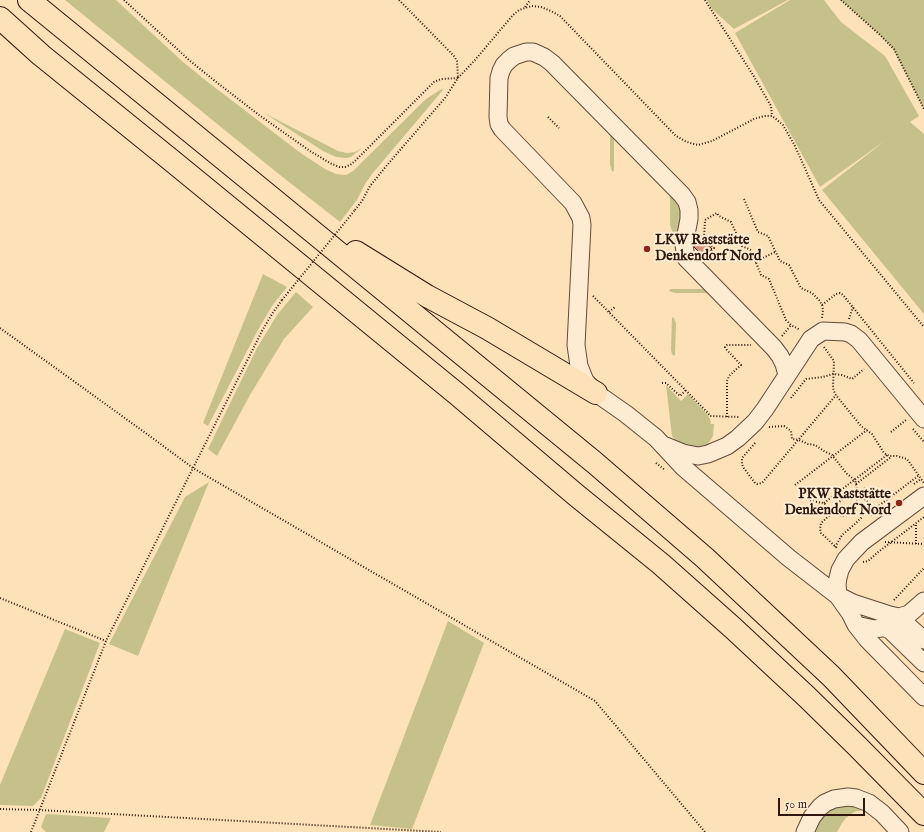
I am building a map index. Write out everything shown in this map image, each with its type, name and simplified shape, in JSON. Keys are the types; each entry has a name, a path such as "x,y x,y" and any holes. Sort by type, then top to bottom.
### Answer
{"highway":[{"path":"29,0 595,463 705,558 831,676 924,773"},
{"path":"0,18 41,55 457,394 661,564 807,697 924,814"},
{"path":"268,195 427,296 487,328 596,393"}],"lane":[{"path":"786,375 784,364 773,347 686,258 684,241 689,214 687,202 682,195 552,63 533,52 526,52 514,56 504,65 499,78 499,124 502,129 573,203 581,218 582,225 576,345 579,366 585,381 596,393 648,431 683,467 789,558 838,596 890,616 899,616 914,630"},
{"path":"662,445 683,454 698,456 708,454 727,446 738,438 765,425 765,409 814,332 823,330 851,334 859,340 924,419"},
{"path":"924,496 862,542 842,564 837,584 838,596 850,613 856,625 875,648 924,697"},
{"path":"856,625 874,628 914,630"},
{"path":"805,832 812,817 820,807 834,799 848,797 870,803 900,832"}],"path":[{"path":"124,0 189,60 215,81 310,151 330,163 339,166 345,167 355,161 434,82 441,79 458,78"},
{"path":"399,0 454,56 457,61 458,78"},
{"path":"525,8 530,0"},
{"path":"705,0 771,106 772,116 783,126 795,146 819,200 924,327"},
{"path":"840,0 894,49 924,109"},
{"path":"32,832 39,810 106,641 262,331 272,314 362,201 370,186 445,98 458,78 513,15 519,10 532,6 541,7 560,16 676,136 687,142 698,145 712,141 754,120 764,116 772,116"},
{"path":"548,117 559,128"},
{"path":"744,199 758,232 768,236 780,261 789,265 801,288 817,297 822,305 822,318 814,332"},
{"path":"695,266 714,248 704,238 705,220 717,213 719,216 731,222 742,246 751,250 761,275 769,279 784,317 796,329 814,332 834,362 833,388 836,395 861,426 872,434 887,456"},
{"path":"755,262 775,252"},
{"path":"579,282 710,416 748,417 765,425 784,426 791,431 792,439 816,446 833,456 847,474 855,480 857,490 860,495 871,506 869,526 881,541 890,543 924,544"},
{"path":"610,312 615,307"},
{"path":"727,417 727,381 729,376 741,365 725,346 756,345 769,352 791,325"},
{"path":"0,328 193,468 595,701 705,832"},
{"path":"788,400 806,379 834,374 852,379 864,369"},
{"path":"662,383 666,383 680,396 686,390"},
{"path":"756,441 742,458 742,464 757,484 762,483 836,395"},
{"path":"891,432 906,420"},
{"path":"795,486 868,430"},
{"path":"824,503 887,456 897,456 907,459 924,484"},
{"path":"856,484 892,456"},
{"path":"871,511 918,476"},
{"path":"830,509 857,488"},
{"path":"865,488 853,508 846,516 831,514 821,523 821,532 835,547 841,537 861,518 869,504"},
{"path":"810,501 824,503 830,509 831,514"},
{"path":"890,543 924,517"},
{"path":"916,523 916,544"},
{"path":"894,600 924,568"},
{"path":"0,598 106,641"},
{"path":"0,809 440,832"}],"shaded area":[{"path":"65,0 116,0 183,62 209,83 302,154 325,169 336,174 346,175 353,171 426,99 440,90 443,90 372,174 357,200 340,222"},
{"path":"707,0 788,0 734,29 711,8"},
{"path":"790,0 824,0 841,22 885,56 919,116 910,122 924,134 924,314 822,190 886,140 820,187 735,33"},
{"path":"841,0 924,0 924,109 893,49 879,34"},
{"path":"264,113 338,151 347,153 355,152 362,148 351,157 336,157 323,151"},
{"path":"610,133 614,135 613,172 610,165"},
{"path":"670,193 683,211 677,239 674,236 670,225"},
{"path":"263,274 287,287 272,306 258,330 208,426 203,423"},
{"path":"670,289 702,289 707,290 708,293 675,293 669,291"},
{"path":"296,292 313,307 284,339 250,395 217,456 208,449 221,422 257,348 277,315"},
{"path":"672,317 676,323 674,356 671,350"},
{"path":"666,385 681,401 688,394 707,414 711,424 714,424 713,436 707,446 697,450 677,442 672,436"},
{"path":"209,482 138,656 109,644 185,497"},
{"path":"448,621 484,643 412,829 370,825"},
{"path":"65,629 100,643 41,798 33,806 0,805 0,785"},
{"path":"845,803 857,804 871,809 894,832 887,832 872,814 862,810 854,812 846,818 837,832 810,832 818,817 825,810 833,805"},
{"path":"46,814 111,818 104,832 46,832 41,827"}],"building":[{"path":"701,236 712,249 704,257 694,247 695,242"}],"place":[{"name":"LKW Raststätte Denkendorf Nord","path":"647,249"},
{"name":"PKW Raststätte Denkendorf Nord","path":"899,503"}]}
